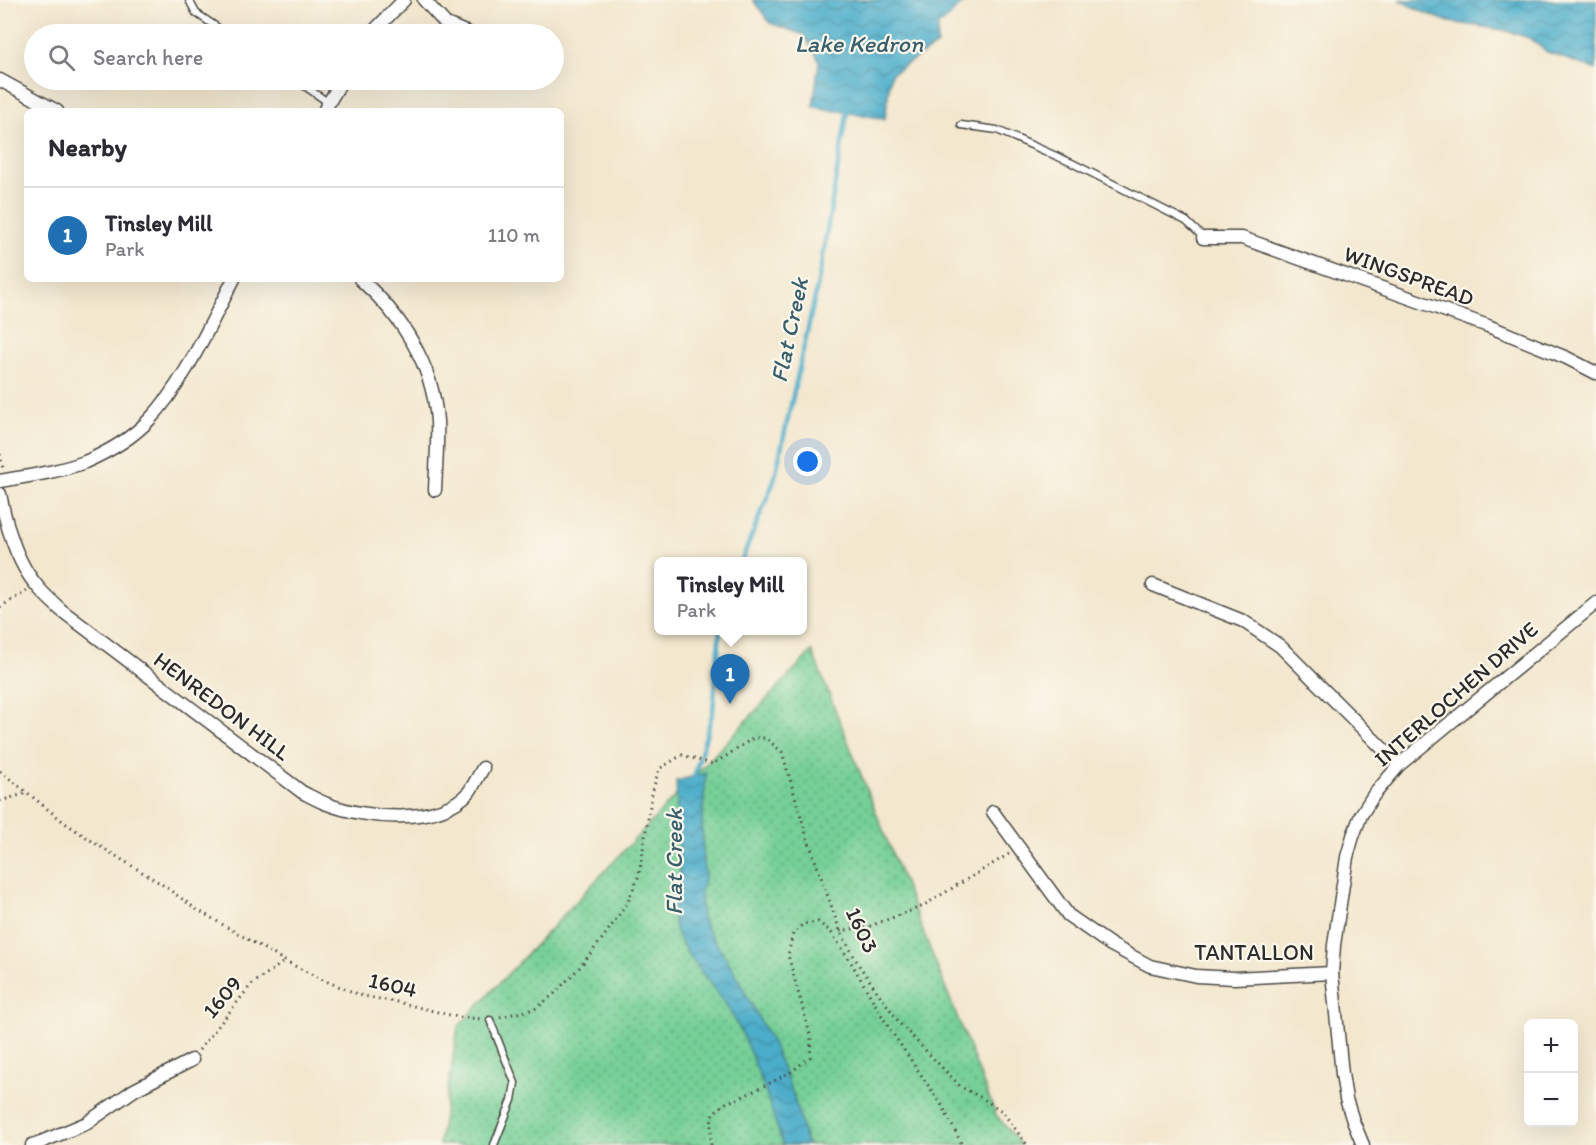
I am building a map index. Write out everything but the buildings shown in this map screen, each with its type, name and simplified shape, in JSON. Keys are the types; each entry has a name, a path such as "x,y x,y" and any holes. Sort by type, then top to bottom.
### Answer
{"street":[{"path":"381,24 404,0"},
{"path":"424,0 446,24"},
{"path":"0,80 51,108"},
{"path":"326,107 336,90"},
{"name":"WINGSPREAD","path":"1203,238 1242,238 1488,326 1567,358 1596,373"},
{"path":"0,481 84,462 110,450 131,436 149,420 176,386 232,282"},
{"path":"364,282 401,323 414,344 430,385 437,422 435,490"},
{"name":"HENREDON HILL","path":"0,494 23,565 37,586 61,610 302,792 328,804 351,810 377,815 403,816 442,809 455,803 469,791 483,768"},
{"path":"1153,585 1243,621 1280,646 1400,765"},
{"name":"INTERLOCHEN DRIVE","path":"1363,1145 1344,1090 1332,973 1347,857 1361,815 1373,796 1400,765 1596,603"},
{"name":"TANTALLON","path":"993,812 1068,915 1111,945 1150,966 1196,976 1234,978 1332,973"},
{"path":"32,1145 87,1123 134,1090 192,1060"}],"lane":[{"path":"189,0 196,13 212,24"},
{"path":"307,90 326,107"},
{"path":"961,125 997,130 1072,163 1186,221 1203,238"},
{"path":"490,1020 515,1083 512,1101 494,1145"}],"path":[{"path":"0,607 37,586"},
{"name":"1603","path":"712,764 753,738 766,738 782,752 806,834 840,931 860,967 901,1024 961,1087 1002,1111 1027,1145"},
{"name":"1604","path":"0,771 65,823 160,883 196,909 285,962 363,996 458,1017 490,1020 535,1010 554,994 580,967 628,902 639,875 652,793 659,769 683,755 712,764"},
{"path":"0,801 27,793"},
{"path":"840,931 870,926 921,907 1018,848"},
{"path":"711,1145 713,1113 726,1103 791,1072 810,1057 812,1038 788,955 793,934 803,924 818,922 831,932 849,959 889,1028 943,1107 962,1145"},
{"name":"1609","path":"192,1060 251,985 285,962"}],"green space":[{"name":"Flat Creek","path":"812,651 996,1115 1021,1145 439,1145 458,1027"}],"water":[{"name":"Lake Kedron","path":"753,0 969,0 938,25 937,45 891,74 885,119 813,107 819,61 804,35 770,23"},
{"path":"1399,0 1596,0 1596,70 1547,52 1529,38 1503,30 1449,22"},
{"path":"706,773 702,822 705,874 700,896 702,918 731,966 773,1045 794,1097 807,1145 783,1145 764,1087 743,1035 727,1006 686,951 676,932 672,910 673,898 680,877 676,781"}],"waterway":[{"name":"Flat Creek","path":"743,557 774,481 818,283 848,108"},
{"name":"Flat Creek","path":"693,781 713,711 720,635"}],"place":[{"name":"Tinsley Mill","path":"730,704"}]}
